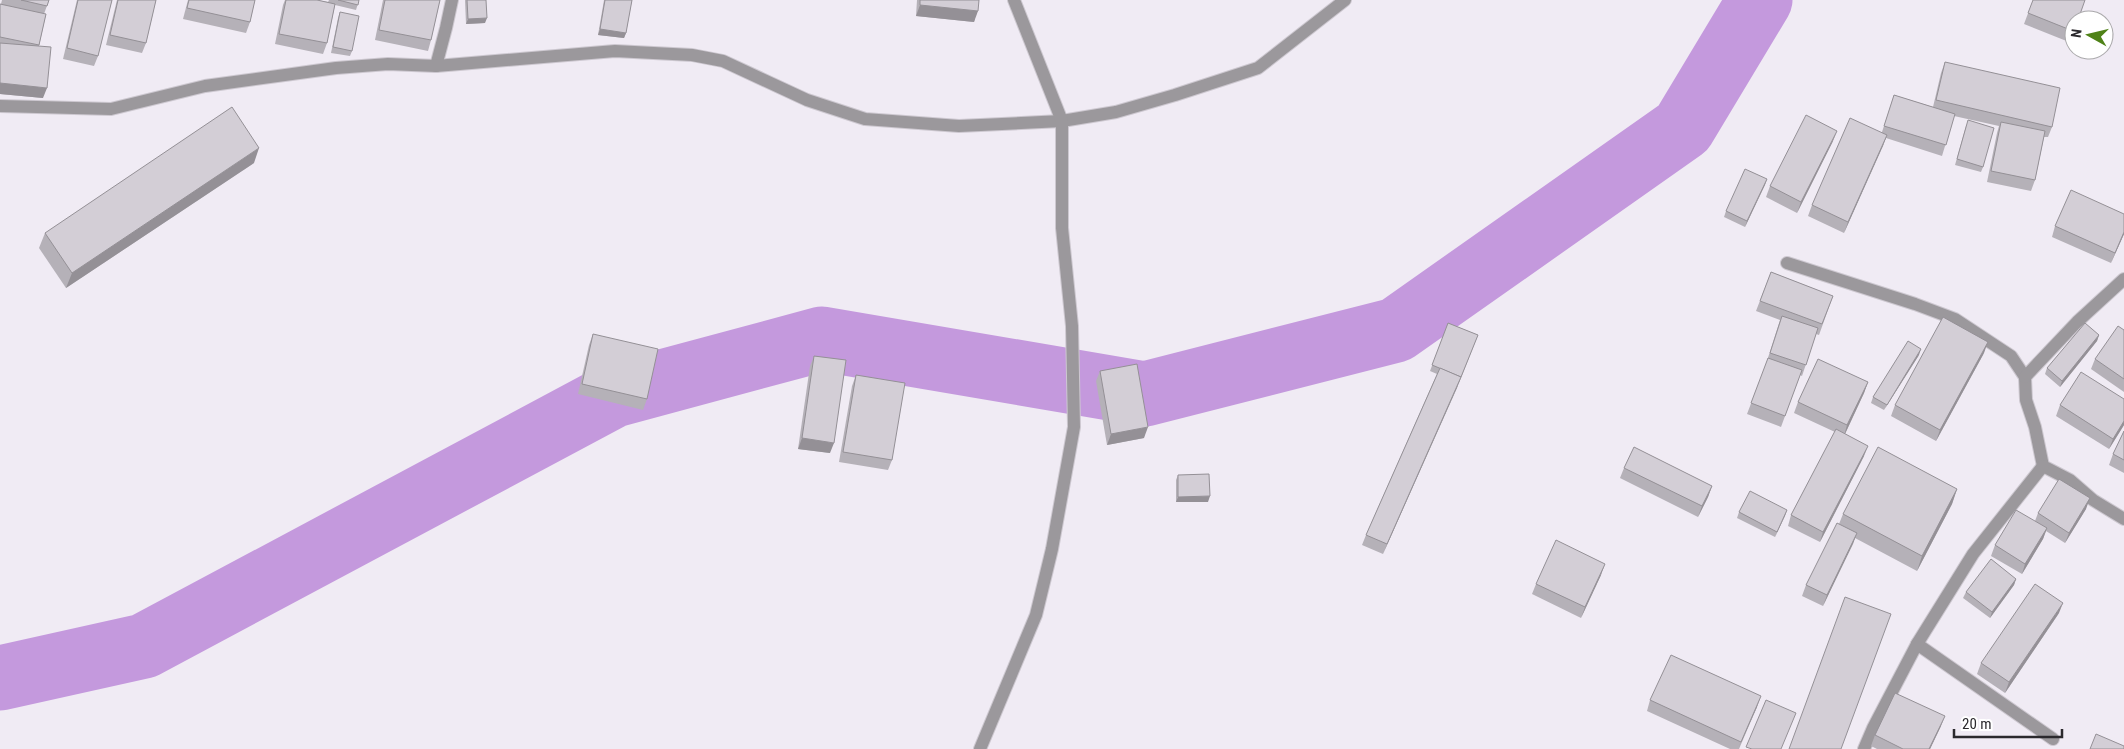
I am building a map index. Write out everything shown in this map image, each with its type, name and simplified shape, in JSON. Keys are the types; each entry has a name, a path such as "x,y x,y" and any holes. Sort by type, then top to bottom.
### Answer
{"street":[{"path":"436,66 452,0"},
{"path":"980,749 1036,615 1052,549 1074,427 1072,326 1062,228 1062,121 1014,0"},
{"path":"0,106 111,109 205,86 327,69 388,64 436,66 615,51 692,55 723,61 807,100 865,119 959,126 1062,121 1116,112 1258,68 1345,0"},
{"path":"1787,263 1915,304 1955,319 2011,356 2025,377 2026,400 2035,427 2043,466"},
{"path":"2025,377 2077,322 2124,279"},
{"path":"2043,466 2070,480 2093,500 2124,519"},
{"path":"1864,749 1917,644 1973,554 2043,466"},
{"path":"1917,644 2053,739"}],"building":[{"path":"21,0 49,0 47,6"},
{"path":"78,0 112,0 98,56 67,48"},
{"path":"118,0 156,0 146,43 110,35"},
{"path":"189,0 255,0 250,22 187,8"},
{"path":"286,0 317,0 335,4 327,43 279,34"},
{"path":"338,0 359,0 358,5"},
{"path":"385,0 440,0 431,40 379,30"},
{"path":"467,0 486,0 487,18 468,19"},
{"path":"605,0 632,0 626,33 600,29"},
{"path":"920,0 979,0 978,11 920,5"},
{"path":"2033,0 2085,0 2082,10 2064,10 2064,27 2028,13"},
{"path":"0,4 46,14 39,45 0,37"},
{"path":"340,12 359,16 352,51 333,47"},
{"path":"0,43 51,47 47,88 0,83"},
{"path":"1945,62 2060,88 2052,127 1936,100"},
{"path":"1894,95 1955,114 1946,145 1884,126"},
{"path":"232,107 259,148 72,273 45,233"},
{"path":"1806,115 1837,131 1801,202 1770,186"},
{"path":"1850,118 1887,135 1848,222 1812,205"},
{"path":"1968,120 1994,128 1983,167 1957,159"},
{"path":"2001,122 2045,131 2035,180 1991,171"},
{"path":"1745,169 1767,179 1747,221 1726,211"},
{"path":"2071,190 2124,214 2124,232 2115,253 2055,226"},
{"path":"1771,272 1833,296 1822,324 1760,301"},
{"path":"1782,316 1818,328 1806,365 1770,353"},
{"path":"1943,317 1988,342 1940,430 1895,405"},
{"path":"1448,323 1478,335 1461,377 1432,365"},
{"path":"2085,323 2099,335 2062,381 2047,368"},
{"path":"2118,326 2124,330 2124,379 2095,359"},
{"path":"593,334 658,349 647,399 582,384"},
{"path":"1908,341 1921,349 1887,405 1873,397"},
{"path":"814,356 846,360 834,443 802,438"},
{"path":"1768,358 1802,370 1785,416 1751,403"},
{"path":"1818,359 1868,382 1847,425 1798,402"},
{"path":"1137,364 1148,427 1111,434 1100,371"},
{"path":"1440,368 1461,377 1387,544 1366,535"},
{"path":"2081,372 2124,399 2124,421 2113,439 2060,405"},
{"path":"856,375 905,383 892,460 843,452"},
{"path":"1836,429 1868,446 1823,532 1791,515"},
{"path":"2124,431 2124,460 2113,454"},
{"path":"1634,447 1712,486 1702,506 1624,468"},
{"path":"1878,447 1957,489 1922,556 1843,514"},
{"path":"1209,474 1210,496 1178,497 1178,475"},
{"path":"2059,479 2090,498 2069,533 2038,513"},
{"path":"1750,491 1787,510 1777,532 1739,512"},
{"path":"2016,510 2047,528 2025,564 1995,545"},
{"path":"1837,523 1857,533 1827,595 1806,585"},
{"path":"1556,540 1605,564 1585,607 1536,584"},
{"path":"1991,559 2016,579 1992,612 1966,592"},
{"path":"2035,584 2063,603 2009,682 1981,663"},
{"path":"1845,597 1891,614 1841,749 1789,749"},
{"path":"1671,655 1761,696 1741,742 1650,700"},
{"path":"1895,693 1945,716 1929,749 1903,749 1875,735"},
{"path":"1766,700 1796,713 1781,749 1752,749 1746,747"},
{"path":"2096,734 2124,746 2124,749 2090,749"}],"waterway":[{"path":"0,678 144,646 614,395 822,339 1145,394 1396,330 1683,128 1760,0"}]}
